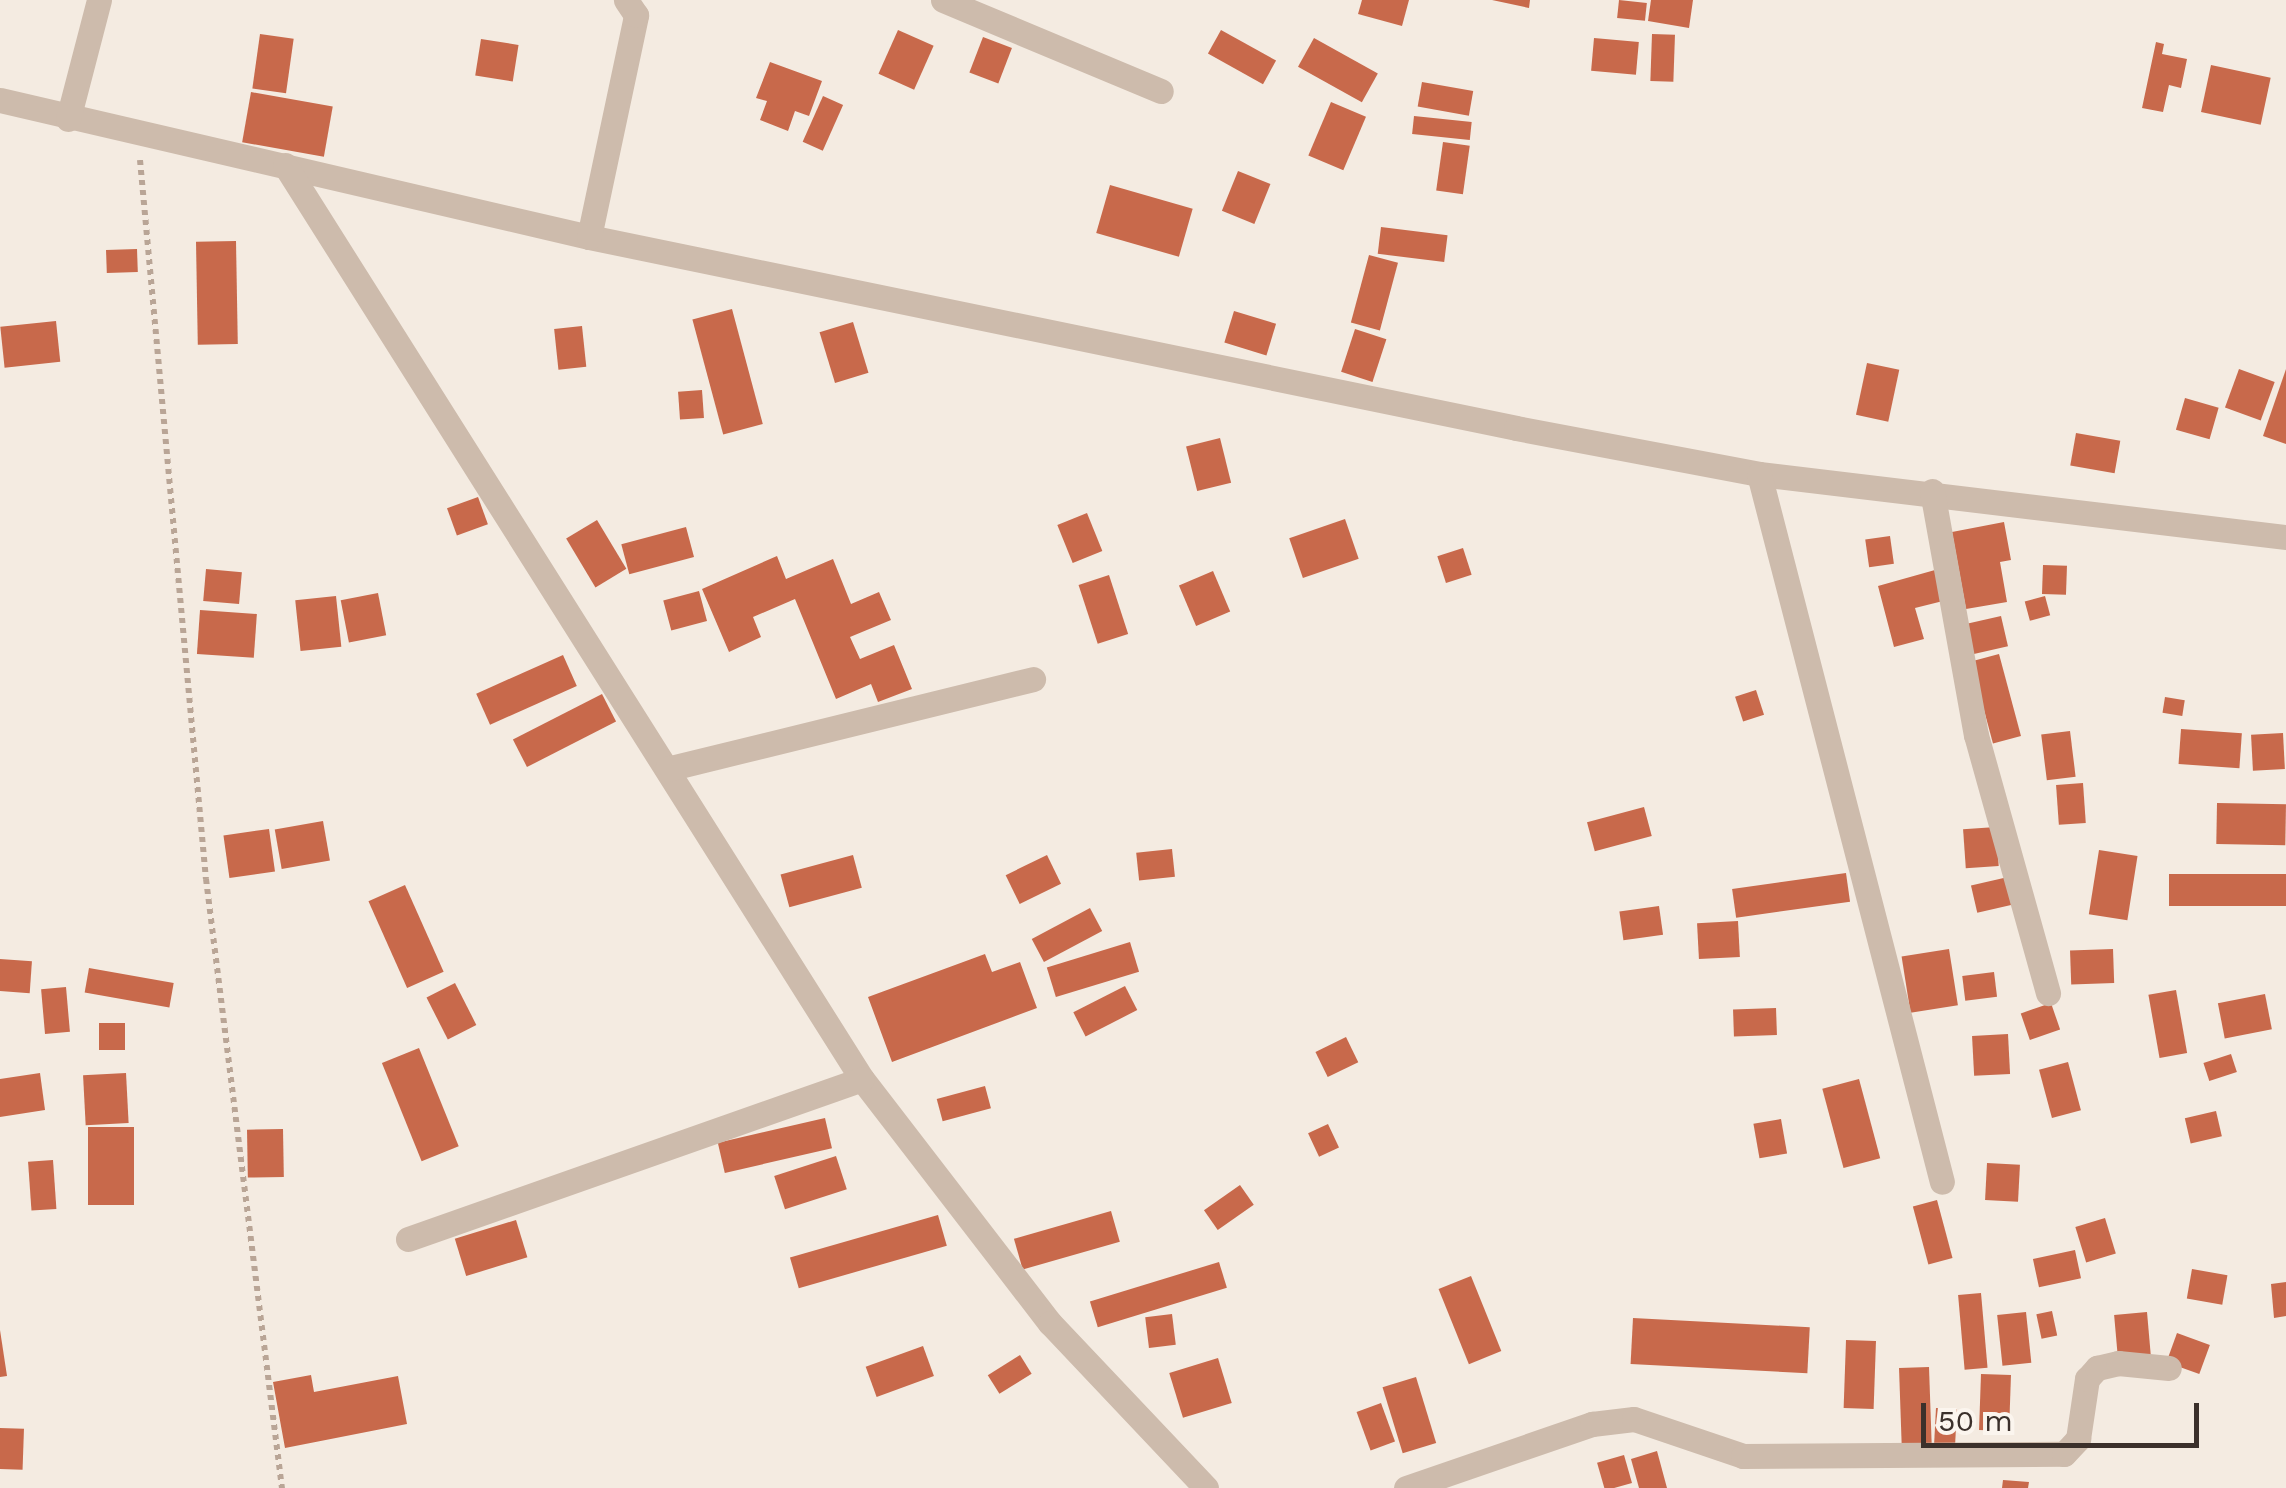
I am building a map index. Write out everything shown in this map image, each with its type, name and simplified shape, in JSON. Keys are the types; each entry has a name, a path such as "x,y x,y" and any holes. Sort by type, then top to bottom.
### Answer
{"street":[{"path":"68,119 99,0"},
{"path":"589,237 636,15 626,0"},
{"path":"943,0 1161,91"},
{"path":"0,100 68,119 589,237 1759,474 1932,491 2286,536"},
{"path":"284,165 862,1078 1050,1324 1206,1488"},
{"path":"1759,474 1942,1182"},
{"path":"1932,491 1976,734 2048,994"},
{"path":"666,769 1033,679"},
{"path":"408,1238 862,1078"},
{"path":"1406,1488 1592,1424 1634,1419 1743,1456 1911,1460 2064,1454 2078,1439 2088,1379 2097,1368 2118,1363 2168,1368"}],"path":[{"path":"138,134 206,879 282,1488"}],"building":[{"path":"1362,0 1409,0 1402,26 1358,14"},
{"path":"1492,0 1530,0 1529,8"},
{"path":"1619,0 1647,3 1645,21 1617,18"},
{"path":"1651,0 1693,0 1689,28 1648,21"},
{"path":"898,30 934,46 914,90 878,74"},
{"path":"1221,30 1276,61 1263,84 1208,54"},
{"path":"260,34 294,39 286,93 252,88"},
{"path":"1652,34 1675,35 1673,82 1650,81"},
{"path":"983,37 1012,48 998,84 969,72"},
{"path":"1314,38 1378,73 1362,102 1298,67"},
{"path":"1594,38 1639,42 1636,75 1591,71"},
{"path":"481,39 519,45 513,81 475,76"},
{"path":"2156,42 2164,44 2162,54 2187,59 2181,88 2169,85 2163,112 2142,108"},
{"path":"770,62 822,81 809,116 795,111 788,131 760,120 767,101 756,98"},
{"path":"2211,65 2271,78 2261,125 2201,112"},
{"path":"1422,82 1473,91 1469,116 1418,107"},
{"path":"251,92 333,106 324,157 242,142"},
{"path":"823,96 843,105 823,151 803,142"},
{"path":"1331,102 1366,117 1343,170 1308,155"},
{"path":"1414,116 1472,122 1470,140 1412,134"},
{"path":"1443,142 1470,146 1463,194 1436,191"},
{"path":"1238,171 1270,184 1254,224 1222,211"},
{"path":"1110,185 1193,209 1179,257 1096,233"},
{"path":"1381,227 1448,235 1444,262 1378,254"},
{"path":"236,241 238,344 198,345 196,242"},
{"path":"137,249 138,272 107,273 106,250"},
{"path":"1369,255 1398,263 1380,330 1351,323"},
{"path":"732,309 763,424 723,435 692,320"},
{"path":"1234,311 1276,324 1266,355 1224,343"},
{"path":"56,321 60,362 5,368 0,327"},
{"path":"853,322 868,373 835,383 820,332"},
{"path":"582,326 586,367 558,370 554,329"},
{"path":"1355,329 1386,339 1372,382 1341,372"},
{"path":"1867,363 1899,370 1888,422 1856,415"},
{"path":"2239,369 2275,382 2261,421 2225,408"},
{"path":"2286,369 2286,444 2263,436"},
{"path":"702,390 704,418 680,420 678,392"},
{"path":"2185,398 2219,408 2210,439 2176,430"},
{"path":"2076,433 2120,441 2115,473 2070,465"},
{"path":"1220,438 1231,483 1197,491 1186,446"},
{"path":"478,497 488,524 457,536 447,508"},
{"path":"1087,513 1102,551 1073,563 1057,525"},
{"path":"1345,519 1359,559 1303,578 1289,538"},
{"path":"597,520 626,569 595,587 566,539"},
{"path":"2004,522 2011,560 2000,562 2007,602 1966,609 1952,532"},
{"path":"686,527 694,557 629,574 621,544"},
{"path":"1890,536 1894,564 1869,567 1865,539"},
{"path":"1463,548 1472,575 1446,583 1437,556"},
{"path":"777,556 786,579 833,559 851,604 879,592 891,620 850,637 860,659 894,645 912,689 878,702 871,684 836,699 795,599 753,617 761,637 729,652 702,589"},
{"path":"2043,565 2067,566 2066,595 2042,594"},
{"path":"206,569 242,572 239,604 203,601"},
{"path":"1935,570 1943,601 1915,608 1924,639 1894,647 1878,586"},
{"path":"1213,571 1230,612 1196,626 1179,585"},
{"path":"1109,575 1128,634 1098,644 1079,585"},
{"path":"699,591 707,621 671,631 663,601"},
{"path":"378,593 386,635 349,642 341,600"},
{"path":"336,596 341,647 301,651 295,600"},
{"path":"2045,596 2050,615 2030,621 2025,601"},
{"path":"200,610 257,614 254,658 197,654"},
{"path":"2001,616 2008,646 1974,654 1967,624"},
{"path":"1999,654 2021,736 1993,744 1971,662"},
{"path":"563,655 577,686 490,725 476,694"},
{"path":"1756,690 1764,715 1743,722 1735,697"},
{"path":"602,694 616,722 527,767 513,739"},
{"path":"2165,697 2185,700 2182,716 2162,713"},
{"path":"2181,729 2242,733 2239,768 2179,764"},
{"path":"2070,731 2076,777 2047,780 2041,735"},
{"path":"2283,733 2285,769 2253,771 2251,735"},
{"path":"2083,783 2086,823 2059,825 2056,785"},
{"path":"2217,803 2286,804 2285,845 2216,844"},
{"path":"1644,807 1652,836 1595,851 1587,822"},
{"path":"323,821 330,860 282,869 275,830"},
{"path":"1996,827 1999,866 1966,868 1963,829"},
{"path":"269,829 275,872 229,878 223,835"},
{"path":"1172,849 1175,877 1139,881 1136,853"},
{"path":"2099,850 2138,856 2127,920 2089,914"},
{"path":"853,855 862,888 789,907 781,874"},
{"path":"1047,855 1061,884 1020,904 1006,875"},
{"path":"1846,873 1850,902 1736,918 1732,889"},
{"path":"2169,874 2286,874 2286,906 2169,906"},
{"path":"2008,877 2014,904 1977,913 1971,886"},
{"path":"405,885 444,972 407,988 368,901"},
{"path":"1659,906 1663,935 1623,940 1619,912"},
{"path":"1090,908 1102,931 1044,962 1032,939"},
{"path":"1738,921 1740,957 1699,959 1697,923"},
{"path":"1130,942 1139,972 1056,997 1047,967"},
{"path":"1949,949 1958,1005 1911,1013 1902,957"},
{"path":"2113,949 2114,983 2071,984 2070,951"},
{"path":"985,954 992,972 1020,962 1037,1008 892,1062 868,997"},
{"path":"0,959 32,961 30,993 0,991"},
{"path":"89,968 174,983 169,1008 85,993"},
{"path":"1994,972 1997,997 1965,1001 1962,976"},
{"path":"455,983 476,1025 448,1039 426,998"},
{"path":"1125,986 1137,1010 1086,1036 1073,1012"},
{"path":"66,987 70,1032 45,1034 41,989"},
{"path":"2176,990 2187,1053 2160,1058 2148,995"},
{"path":"2265,994 2272,1029 2225,1038 2218,1003"},
{"path":"2051,1003 2060,1029 2030,1040 2021,1013"},
{"path":"1776,1008 1777,1035 1734,1036 1733,1010"},
{"path":"99,1023 125,1023 125,1050 99,1050"},
{"path":"2008,1034 2010,1074 1974,1076 1972,1036"},
{"path":"1346,1037 1358,1062 1328,1077 1315,1052"},
{"path":"419,1048 459,1146 422,1161 382,1063"},
{"path":"2231,1054 2237,1072 2209,1081 2203,1063"},
{"path":"2068,1062 2081,1110 2052,1118 2039,1070"},
{"path":"40,1073 45,1110 0,1117 0,1079"},
{"path":"126,1073 129,1123 86,1125 83,1075"},
{"path":"1859,1079 1880,1158 1844,1168 1822,1089"},
{"path":"985,1086 991,1108 943,1121 937,1099"},
{"path":"2216,1111 2222,1136 2191,1144 2185,1118"},
{"path":"825,1118 832,1148 725,1173 718,1143"},
{"path":"1781,1119 1787,1153 1760,1158 1753,1124"},
{"path":"1328,1124 1339,1148 1319,1157 1308,1133"},
{"path":"88,1127 134,1127 134,1205 88,1205"},
{"path":"283,1129 284,1177 248,1178 247,1130"},
{"path":"836,1156 847,1189 785,1209 774,1176"},
{"path":"53,1160 56,1209 31,1211 28,1162"},
{"path":"1987,1163 2020,1165 2018,1202 1985,1200"},
{"path":"1240,1185 1254,1205 1218,1230 1204,1210"},
{"path":"1937,1200 1953,1258 1928,1264 1913,1206"},
{"path":"1111,1211 1120,1242 1023,1270 1014,1239"},
{"path":"938,1215 947,1246 799,1288 790,1257"},
{"path":"2105,1218 2116,1253 2086,1262 2075,1227"},
{"path":"516,1220 527,1257 466,1276 455,1239"},
{"path":"2075,1250 2081,1278 2039,1287 2033,1259"},
{"path":"1219,1262 1227,1288 1098,1327 1090,1301"},
{"path":"2192,1269 2227,1275 2222,1305 2187,1299"},
{"path":"1471,1276 1501,1351 1469,1364 1439,1289"},
{"path":"2286,1282 2286,1316 2274,1318 2271,1284"},
{"path":"1981,1293 1988,1368 1965,1370 1958,1295"},
{"path":"2052,1311 2057,1335 2042,1339 2036,1314"},
{"path":"2026,1312 2031,1363 2002,1366 1997,1315"},
{"path":"2147,1312 2151,1357 2118,1360 2114,1315"},
{"path":"1172,1314 1176,1345 1149,1348 1145,1317"},
{"path":"1633,1318 1810,1327 1807,1373 1631,1364"},
{"path":"0,1330 7,1376 0,1377"},
{"path":"2177,1333 2210,1345 2199,1374 2166,1362"},
{"path":"1846,1340 1876,1341 1874,1409 1844,1408"},
{"path":"923,1346 934,1376 877,1397 866,1367"},
{"path":"1020,1355 1032,1374 999,1394 988,1375"},
{"path":"1218,1358 1232,1403 1183,1418 1169,1373"},
{"path":"1929,1367 1932,1443 1902,1444 1899,1368"},
{"path":"1981,1374 2011,1375 2009,1431 1979,1430"},
{"path":"311,1375 314,1392 398,1376 407,1424 285,1448 273,1382"},
{"path":"1416,1377 1436,1443 1403,1453 1383,1387"},
{"path":"1381,1403 1395,1442 1371,1450 1357,1412"},
{"path":"1936,1408 1957,1409 1955,1445 1934,1444"},
{"path":"0,1428 24,1429 23,1470 0,1469"},
{"path":"1657,1451 1667,1488 1639,1488 1631,1459"},
{"path":"1624,1455 1632,1483 1604,1488 1597,1463"},
{"path":"2003,1480 2029,1482 2028,1488 2002,1488"}]}
